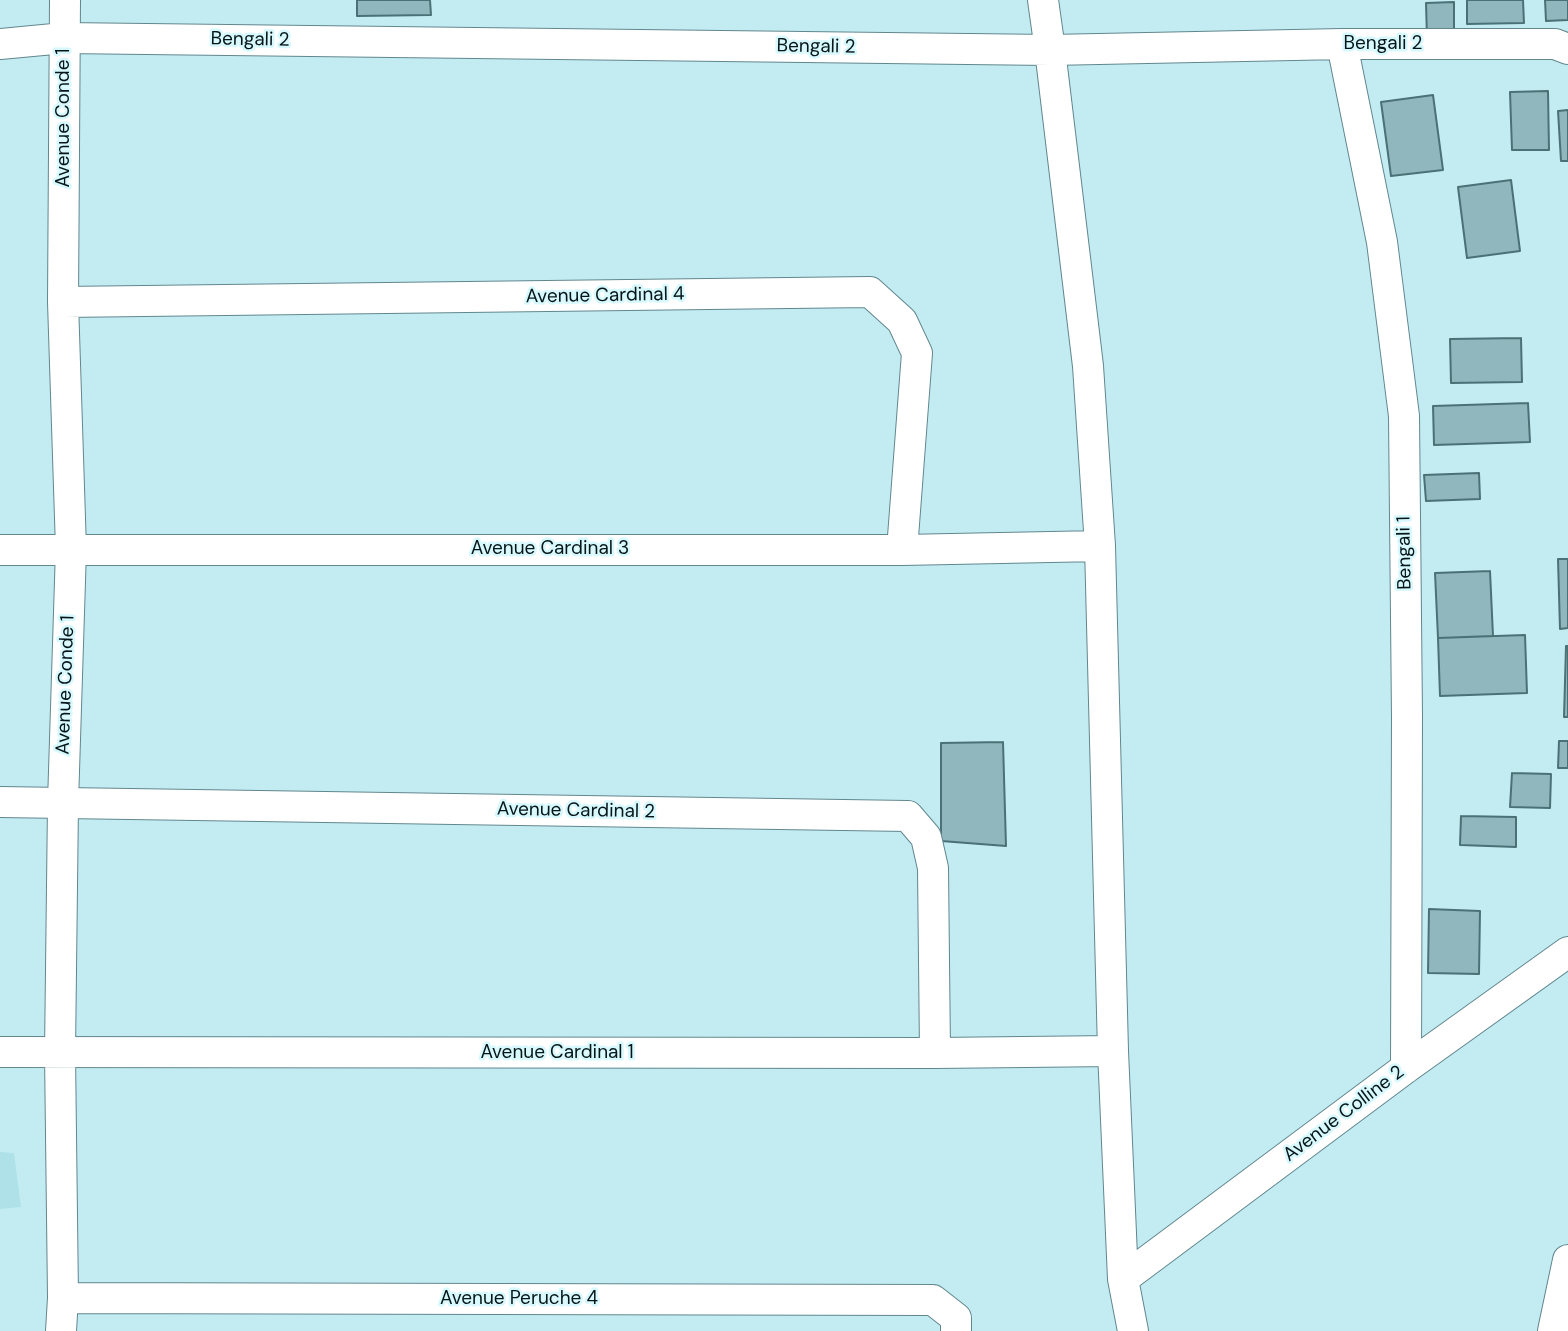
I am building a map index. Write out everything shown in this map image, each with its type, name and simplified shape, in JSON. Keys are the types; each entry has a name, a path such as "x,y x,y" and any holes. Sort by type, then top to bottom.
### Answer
{"street":[{"name":"Avenue Conde 1","path":"61,1331 63,803 71,549 63,302 65,0"},
{"path":"1043,0 1088,366 1100,545 1123,1279 1132,1331"},
{"name":"Bengali 2","path":"0,44 64,38 1051,50 1342,44 1555,44 1568,50"},
{"name":"Bengali 1","path":"1342,44 1382,242 1404,416 1406,1069"},
{"name":"Avenue Cardinal 4","path":"63,302 870,292 902,321 917,353 902,550"},
{"name":"Avenue Cardinal 3","path":"0,550 902,550 1100,545"},
{"name":"Avenue Cardinal 2","path":"0,802 908,816 926,836 933,868 935,1053"},
{"name":"Avenue Colline 2","path":"1123,1279 1406,1069 1565,959"},
{"name":"Avenue Cardinal 1","path":"0,1052 1114,1051"},
{"path":"1553,1331 1568,1259"},
{"name":"Avenue Peruche 4","path":"62,1298 933,1300 956,1318 956,1331"}],"shaded area":[{"path":"0,1152 14,1153 21,1207 0,1209"}],"building":[{"path":"357,0 430,0 431,15 357,16"},
{"path":"1467,0 1523,0 1524,23 1467,24"},
{"path":"1545,0 1568,0 1568,20 1546,21"},
{"path":"1454,2 1454,39 1427,39 1426,3"},
{"path":"1548,91 1549,150 1512,150 1510,92"},
{"path":"1433,95 1443,170 1391,176 1381,102"},
{"path":"1568,110 1568,161 1561,161 1558,111"},
{"path":"1511,180 1520,251 1467,258 1458,187"},
{"path":"1521,338 1522,382 1451,383 1450,339"},
{"path":"1528,403 1530,442 1434,445 1433,406"},
{"path":"1479,473 1480,499 1426,501 1424,475"},
{"path":"1558,559 1568,559 1568,628 1560,629"},
{"path":"1490,571 1493,636 1438,638 1435,573"},
{"path":"1525,635 1527,693 1440,696 1438,638"},
{"path":"1566,646 1568,717 1564,717"},
{"path":"1559,741 1568,741 1568,768 1558,768"},
{"path":"1003,742 1006,846 941,841 941,743"},
{"path":"1512,773 1551,774 1550,808 1510,807"},
{"path":"1461,816 1516,817 1516,847 1460,845"},
{"path":"1429,909 1480,911 1479,974 1428,973"}]}
